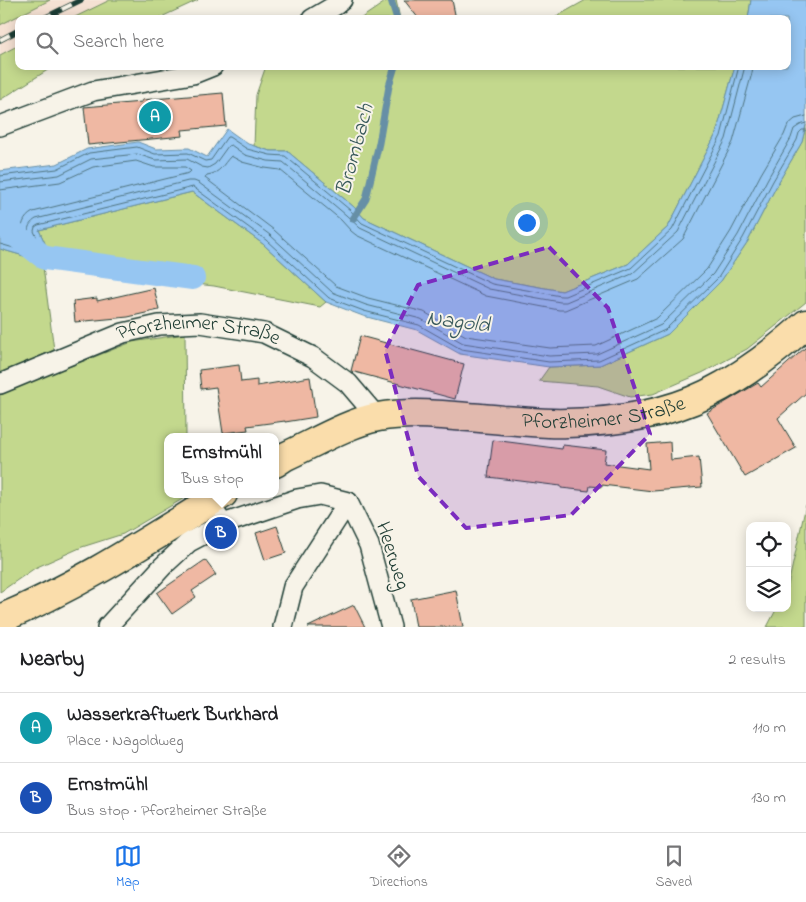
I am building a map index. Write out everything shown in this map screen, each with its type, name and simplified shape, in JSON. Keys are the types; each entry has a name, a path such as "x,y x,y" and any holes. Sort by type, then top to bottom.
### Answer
{"main road":[{"name":"Pforzheimer Straße","path":"279,460 348,426 377,417 409,414 566,423 618,419 666,410 707,394 749,370 806,324"},
{"path":"0,619 84,579 146,542 218,507"}],"street":[{"path":"319,15 342,0"},
{"path":"0,126 93,91 194,74 204,70"},
{"name":"Pforzheimer Straße","path":"0,384 123,334 159,325 200,323 264,333 313,357 348,383 377,417"},
{"path":"106,627 163,566 189,542 218,507 320,495 348,502 293,587 283,627"},
{"name":"Heerweg","path":"348,502 369,545 391,627"}],"highlighted area":[{"path":"549,247 608,308 650,434 571,515 466,528 418,476 385,350 418,285"}],"shaded area":[{"path":"50,0 110,0 79,15 20,15"},
{"path":"15,18 15,47 0,55 0,25"}],"green space":[{"path":"0,0 50,0 20,15 15,15 15,18 0,25"},
{"path":"110,0 198,0 166,15 79,15"},
{"path":"388,0 396,0 399,15 366,15"},
{"path":"586,0 751,0 749,15 559,15"},
{"path":"15,47 15,70 48,70 0,100 0,55"},
{"path":"265,70 734,70 716,134 668,227 628,264 562,291 494,279 364,218 354,207 287,151 270,151 254,146 256,95"},
{"path":"806,125 806,302 747,349 702,373 653,394 630,397 598,386 539,381 549,367 600,365 668,334 721,281 748,241 802,142"},
{"path":"192,192 263,244 326,302 320,307 196,284 195,272 48,250 39,230"},
{"path":"0,249 41,261 54,350 0,374"},
{"path":"185,334 186,433 164,433 164,498 184,498 123,534 82,547 35,568 0,592 0,392 132,342"},
{"path":"806,505 806,627 767,627 775,612 791,612 791,572"}],"water":[{"name":"Nagold","path":"751,0 806,0 806,125 802,142 748,241 721,281 668,334 600,365 549,367 460,354 417,330 363,316 326,302 263,244 192,192 39,230 48,250 41,261 0,249 0,171 57,164 87,149 138,142 156,149 189,148 207,157 227,129 248,144 270,151 287,151 354,207 364,218 494,279 562,291 628,264 668,227 716,134 734,70 791,70 791,15 749,15"}],"building":[{"path":"404,0 452,0 455,15 416,15"},
{"path":"223,93 226,126 182,130 183,136 88,145 84,107"},
{"path":"154,288 159,310 128,317 75,322 73,301 97,298 97,301"},
{"path":"360,336 464,364 455,399 351,371"},
{"path":"806,347 806,393 778,418 796,448 745,477 707,413 758,383 761,387"},
{"path":"239,365 241,382 257,380 257,386 310,377 316,417 247,426 248,430 223,433 216,387 201,389 199,370"},
{"path":"493,440 562,449 563,445 606,450 604,463 649,469 647,444 670,442 671,460 699,457 702,487 653,491 602,485 602,487 590,486 589,491 488,477"},
{"path":"277,526 286,553 265,560 256,533"},
{"path":"205,560 216,575 192,591 196,597 172,614 157,593"},
{"path":"456,590 463,627 416,627 411,599"},
{"path":"354,605 365,627 308,627"}],"waterway":[{"name":"Brombach","path":"391,0 396,15"},
{"name":"Brombach","path":"353,219 366,199 394,70"},
{"path":"0,223 45,258 193,278"}],"railway":[{"path":"50,15 81,0"},
{"path":"0,40 15,32"}],"place":[{"name":"Wasserkraftwerk Burkhard","path":"155,117"},
{"name":"Ernstmühl","path":"221,533"}]}
